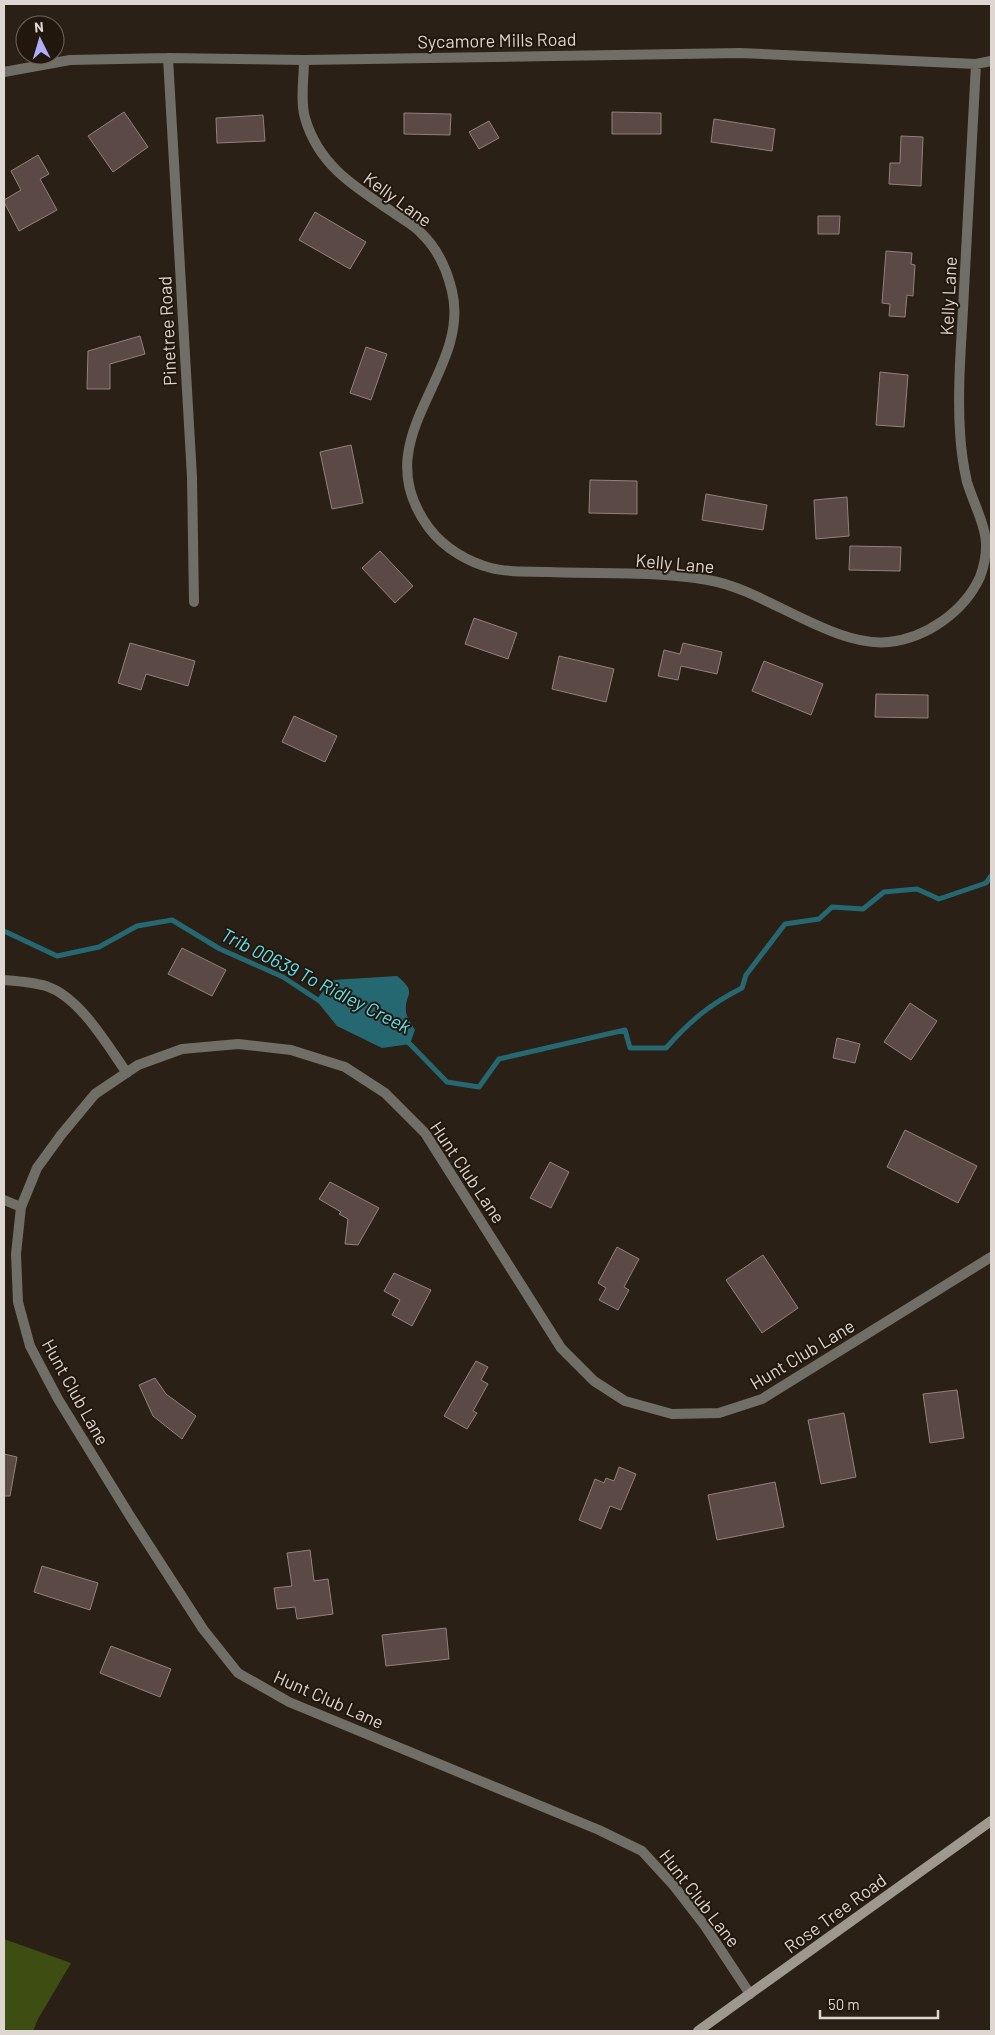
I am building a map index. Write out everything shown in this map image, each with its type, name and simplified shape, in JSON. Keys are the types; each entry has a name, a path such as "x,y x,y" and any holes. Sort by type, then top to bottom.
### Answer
{"street":[{"name":"Sycamore Mills Road","path":"4,72 70,60 168,58 304,60 740,53 976,64 991,61"},
{"name":"Pinetree Road","path":"168,58 192,477 194,602"},
{"name":"Kelly Lane","path":"304,60 304,116 323,158 348,182 420,232 442,262 453,295 453,330 445,359 413,427 407,463 412,499 430,530 461,556 494,570 712,580 850,638 885,643 914,637 940,623 962,605 979,579 989,546 984,525 967,479 962,454 960,423 960,367 976,64"},
{"path":"4,980 46,986 68,998 96,1029 127,1073"},
{"name":"Hunt Club Lane","path":"750,1994 700,1919 674,1886 642,1851 599,1830 289,1702 238,1673 203,1629 130,1516 58,1400 30,1346 18,1302 16,1254 21,1207 37,1168 60,1135 95,1094 138,1065 182,1049 238,1044 291,1050 345,1067 385,1093 425,1133 561,1348 594,1380 625,1401 672,1414 718,1413 762,1399 991,1257"},
{"path":"4,1200 21,1207"},
{"name":"Rose Tree Road","path":"698,2031 991,1821"}],"green space":[{"path":"4,1939 71,1963 33,2031 4,2031"}],"water":[{"path":"397,976 409,990 406,1012 415,1030 410,1044 382,1048 337,1026 316,1000 332,980"}],"building":[{"path":"124,112 148,147 113,172 88,136"},
{"path":"612,112 661,113 661,134 612,134"},
{"path":"404,113 451,114 450,135 404,134"},
{"path":"263,115 265,141 217,143 216,118"},
{"path":"714,119 775,129 772,151 711,142"},
{"path":"489,121 499,138 479,149 469,132"},
{"path":"901,136 923,137 921,186 889,184 890,163 900,163"},
{"path":"38,155 49,174 40,179 57,210 19,231 4,202 4,200 21,190 11,171"},
{"path":"315,212 366,242 350,269 299,240"},
{"path":"818,216 840,216 839,234 818,234"},
{"path":"886,251 912,253 911,264 915,265 913,296 907,295 905,317 889,316 890,304 882,303"},
{"path":"140,336 145,354 110,364 110,389 87,389 88,351"},
{"path":"366,347 387,354 371,400 350,393"},
{"path":"880,372 908,375 904,427 876,425"},
{"path":"351,445 363,503 332,509 320,452"},
{"path":"590,480 637,481 637,514 589,513"},
{"path":"706,494 767,505 763,530 702,520"},
{"path":"847,497 849,536 816,539 814,500"},
{"path":"850,546 901,547 900,571 849,570"},
{"path":"380,551 413,586 395,603 362,568"},
{"path":"474,618 517,633 508,659 465,644"},
{"path":"130,643 195,661 188,686 146,674 141,690 118,683"},
{"path":"683,643 722,652 717,674 681,666 678,680 658,676 664,650 680,654"},
{"path":"559,656 614,669 606,702 552,689"},
{"path":"764,661 823,684 811,715 752,691"},
{"path":"876,694 928,695 928,718 875,717"},
{"path":"294,716 337,736 325,762 282,742"},
{"path":"182,948 226,970 212,996 168,974"},
{"path":"910,1003 937,1021 911,1060 884,1042"},
{"path":"837,1038 860,1044 855,1063 833,1058"},
{"path":"905,1130 977,1166 958,1203 887,1167"},
{"path":"550,1162 569,1172 551,1208 530,1198"},
{"path":"330,1182 379,1208 358,1245 345,1244 348,1219 339,1214 341,1212 319,1199"},
{"path":"617,1247 639,1259 624,1287 629,1290 618,1310 599,1300 606,1288 598,1283"},
{"path":"763,1255 798,1308 762,1333 726,1280"},
{"path":"394,1273 431,1290 412,1326 392,1315 400,1300 384,1291"},
{"path":"476,1361 488,1367 481,1380 488,1384 473,1411 477,1413 467,1429 444,1416"},
{"path":"155,1378 166,1394 196,1416 182,1439 153,1416 139,1385"},
{"path":"957,1390 964,1438 930,1443 923,1394"},
{"path":"844,1413 856,1477 821,1484 808,1420"},
{"path":"4,1454 17,1457 10,1496 4,1496"},
{"path":"619,1467 636,1474 621,1510 610,1506 601,1529 579,1520 595,1479 604,1483 606,1478 614,1481"},
{"path":"775,1482 784,1527 717,1540 708,1495"},
{"path":"310,1550 314,1581 328,1579 333,1614 297,1619 295,1607 277,1609 274,1588 292,1586 287,1553"},
{"path":"42,1566 98,1583 90,1610 34,1592"},
{"path":"446,1628 449,1659 386,1666 382,1635"},
{"path":"111,1646 171,1669 160,1697 100,1673"}],"waterway":[{"name":"Trib 00639 To Ridley Creek","path":"406,1041 447,1082 479,1087 499,1059 625,1030 630,1048 666,1048 701,1014 720,1000 742,988 746,975 785,924 819,919 832,907 863,909 884,892 917,889 939,899 986,883 991,876"},
{"name":"Trib 00639 To Ridley Creek","path":"4,931 57,956 99,947 137,926 172,920 220,949 283,977 321,1002"}]}
